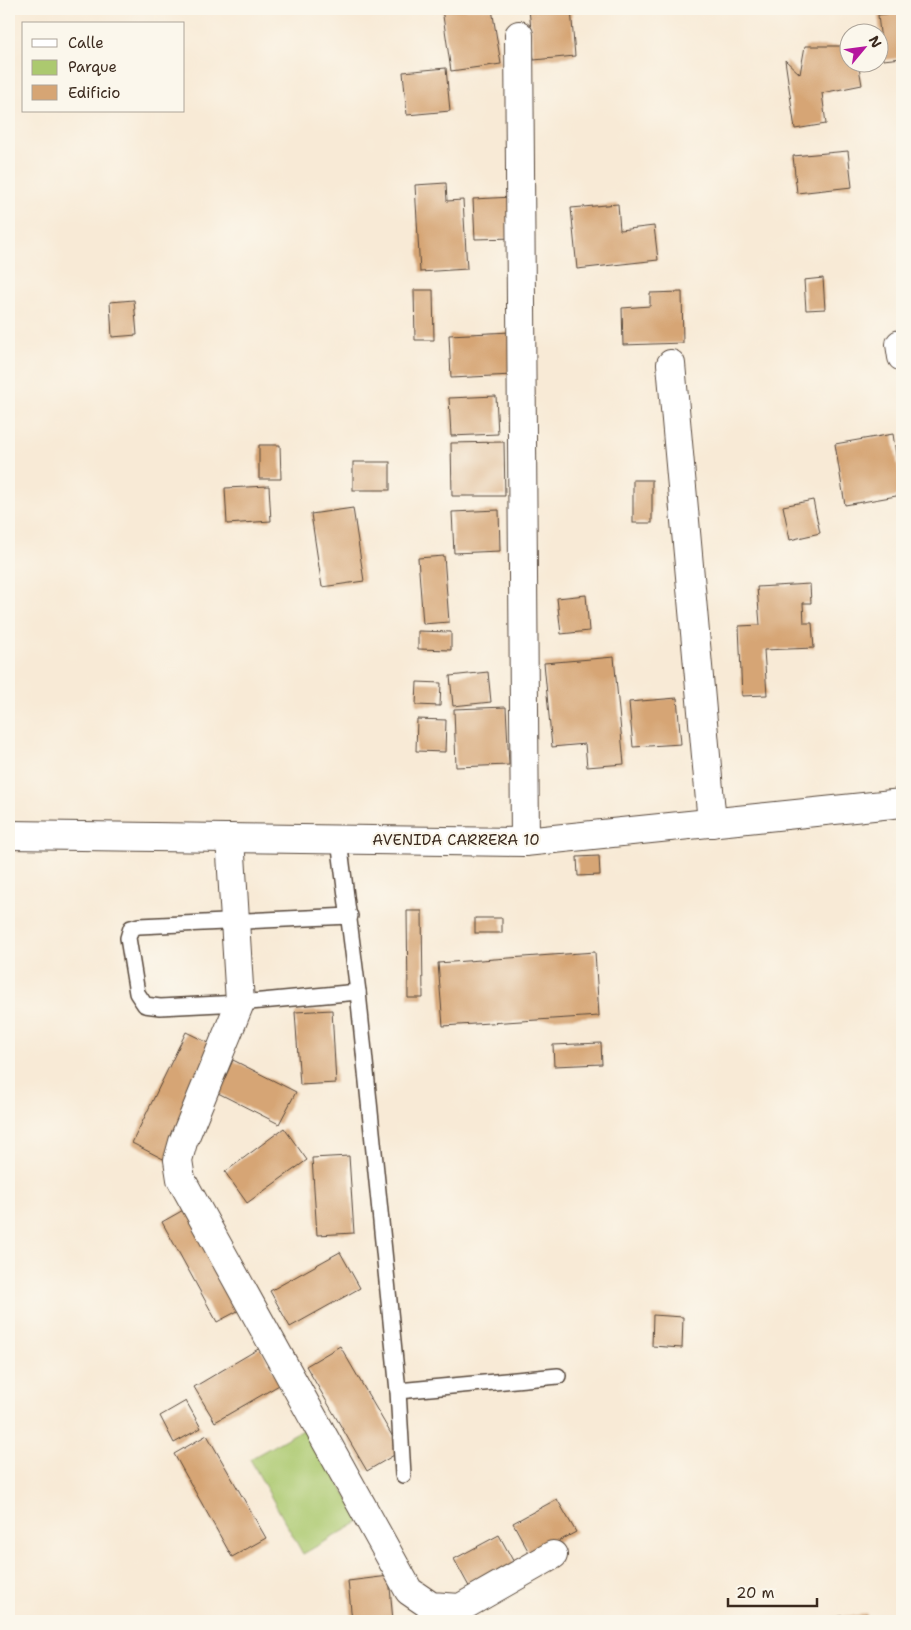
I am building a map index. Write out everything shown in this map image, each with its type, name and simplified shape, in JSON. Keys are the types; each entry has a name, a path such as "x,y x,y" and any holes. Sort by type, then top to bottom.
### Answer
{"street":[{"path":"519,36 525,842"},
{"path":"671,364 712,823"},
{"name":"AVENIDA CARRERA 10","path":"9,835 525,842 902,803"},
{"path":"230,838 240,1002 182,1142 178,1160 181,1179 410,1592 431,1606 460,1608 553,1555"}],"lane":[{"path":"339,840 358,992 398,1391 403,1475"},
{"path":"350,916 139,926 131,928 128,938 136,993 145,1005 160,1007 358,992"},
{"path":"398,1391 558,1376"}],"green space":[{"path":"307,1427 361,1521 303,1554 250,1459"}],"building":[{"path":"442,9 492,9 501,64 451,71"},
{"path":"529,9 571,9 575,56 534,60"},
{"path":"902,12 902,58 888,59 888,22 879,22 878,15"},
{"path":"805,46 838,46 838,72 860,72 862,85 822,93 826,124 795,129 785,60 800,74"},
{"path":"446,68 450,111 407,115 403,72"},
{"path":"848,151 852,187 797,193 793,156"},
{"path":"446,183 447,201 463,200 467,269 420,272 415,185"},
{"path":"513,197 515,238 475,239 473,199"},
{"path":"618,204 620,230 654,226 658,260 577,269 571,208"},
{"path":"823,278 825,309 806,310 804,280"},
{"path":"414,290 433,290 434,340 415,340"},
{"path":"682,292 683,343 623,345 622,308 650,306 650,293"},
{"path":"134,300 137,335 112,337 110,302"},
{"path":"511,332 513,375 451,378 449,335"},
{"path":"496,396 498,434 451,436 449,398"},
{"path":"893,434 902,495 845,505 835,444"},
{"path":"504,442 505,496 452,496 451,443"},
{"path":"259,445 280,445 281,479 259,479"},
{"path":"353,462 390,462 390,490 353,490"},
{"path":"633,480 652,480 652,523 633,523"},
{"path":"269,486 271,521 227,524 225,488"},
{"path":"813,500 820,533 790,540 783,506"},
{"path":"353,508 364,581 322,587 311,514"},
{"path":"499,510 500,551 454,553 452,512"},
{"path":"444,556 449,622 423,624 418,558"},
{"path":"810,584 811,603 803,603 804,623 812,623 814,648 764,650 767,695 742,696 739,626 760,625 757,587"},
{"path":"586,595 589,631 561,634 557,598"},
{"path":"418,631 451,632 451,650 418,649"},
{"path":"614,657 624,764 587,767 585,744 552,747 544,663"},
{"path":"488,672 491,702 453,706 450,676"},
{"path":"417,682 441,683 440,706 416,705"},
{"path":"677,698 681,744 633,747 629,702"},
{"path":"506,707 509,765 456,767 454,709"},
{"path":"417,719 446,720 445,752 416,751"},
{"path":"599,856 600,875 578,876 577,857"},
{"path":"407,911 422,911 423,998 408,998"},
{"path":"475,918 502,918 502,933 475,933"},
{"path":"595,952 599,1016 443,1026 438,963"},
{"path":"332,1010 336,1083 300,1085 295,1012"},
{"path":"186,1032 221,1049 167,1161 132,1143"},
{"path":"601,1043 602,1064 554,1066 553,1045"},
{"path":"233,1060 296,1092 279,1124 218,1093"},
{"path":"284,1128 307,1160 247,1203 225,1172"},
{"path":"349,1156 354,1233 317,1235 312,1158"},
{"path":"194,1204 249,1305 217,1322 162,1222"},
{"path":"340,1252 360,1288 290,1327 270,1291"},
{"path":"653,1315 683,1317 682,1348 652,1346"},
{"path":"340,1346 401,1451 367,1471 306,1366"},
{"path":"260,1348 281,1384 215,1422 194,1387"},
{"path":"186,1401 201,1428 174,1443 160,1416"},
{"path":"207,1435 266,1538 232,1557 174,1454"},
{"path":"557,1499 576,1532 531,1556 513,1523"},
{"path":"499,1535 517,1568 472,1592 454,1559"},
{"path":"389,1576 393,1621 352,1621 348,1581"},
{"path":"867,1614 868,1621 796,1621 796,1620"}]}
